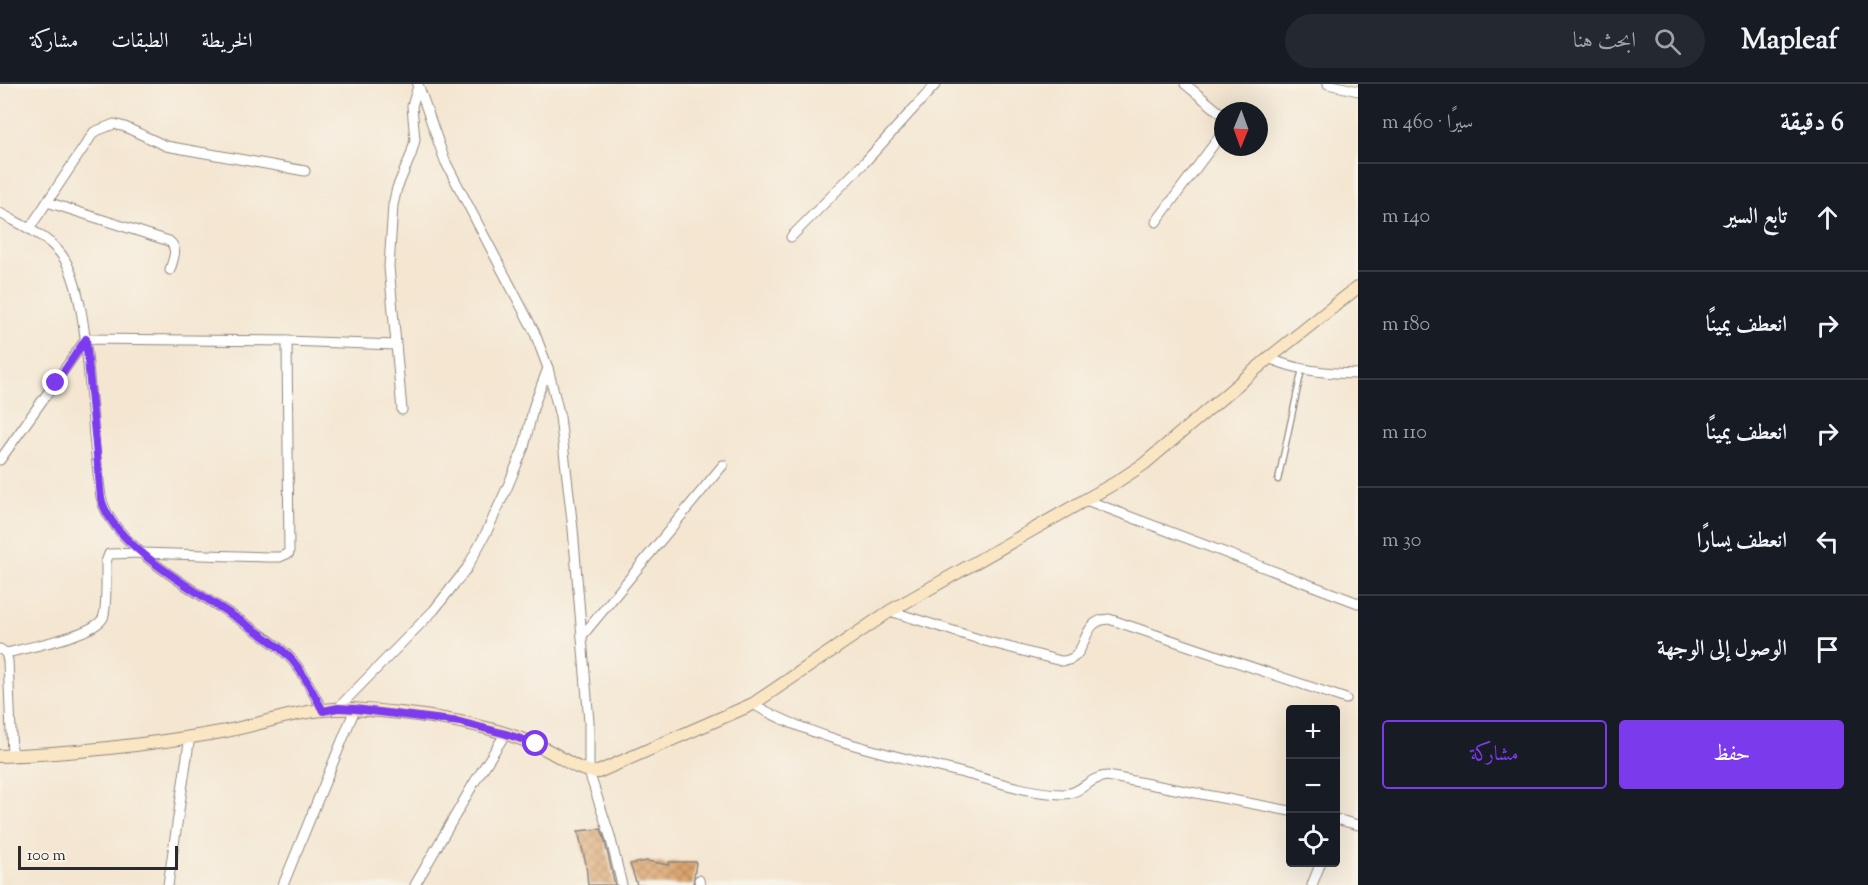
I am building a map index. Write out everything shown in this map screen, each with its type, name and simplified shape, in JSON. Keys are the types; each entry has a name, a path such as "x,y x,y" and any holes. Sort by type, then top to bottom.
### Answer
{"street":[{"path":"791,237 864,163 936,84"},
{"path":"1185,84 1214,108"},
{"path":"1328,84 1358,91"},
{"path":"402,410 389,267 393,206 397,188 415,140 412,113 418,85"},
{"path":"418,85 445,161 534,331 548,368 560,417 573,529 589,722 589,772 610,836 622,885"},
{"path":"29,229 94,132 114,124 166,146 305,171"},
{"path":"1156,222 1214,144"},
{"path":"47,202 169,241 174,245 175,250 170,270"},
{"path":"0,213 52,245 62,255 69,268 86,339 103,508 116,528 141,553 284,651 305,678 323,711"},
{"path":"287,341 290,552 274,557 141,553 111,554 106,557 104,617 97,625 69,637 3,651 8,661 6,755 116,748 238,728 295,714 338,708 460,722 536,744 589,772 598,772 753,704 890,611 1086,500 1144,464 1269,358 1358,287"},
{"path":"86,339 287,341 395,345"},
{"path":"0,460 86,339"},
{"path":"1269,358 1286,366 1302,369 1358,374"},
{"path":"338,708 434,610 467,568 507,488 524,447 534,405 548,368"},
{"path":"582,636 723,465"},
{"path":"1086,500 1358,603"},
{"path":"890,611 985,641 1061,661 1069,661 1077,656 1093,624 1100,619 1109,619 1346,699"},
{"path":"753,704 775,717 807,729 893,755 1022,788 1065,794 1081,789 1094,779 1107,776 1286,810"},
{"path":"283,885 355,709"},
{"path":"415,885 474,783 506,734"},
{"path":"168,885 190,736"},
{"path":"1340,822 1358,825"},
{"path":"1312,885 1319,867"}],"lane":[{"path":"1278,480 1302,369"}],"building":[{"path":"601,829 615,885 588,885 586,864 578,831"},
{"path":"647,861 669,865 669,862 696,862 693,885 637,885 630,864"}],"route":[{"path":"56,383 86,339 101,498 103,508 109,518 141,553 284,651 305,678 323,711 338,708 355,709 460,722 536,744"}]}
